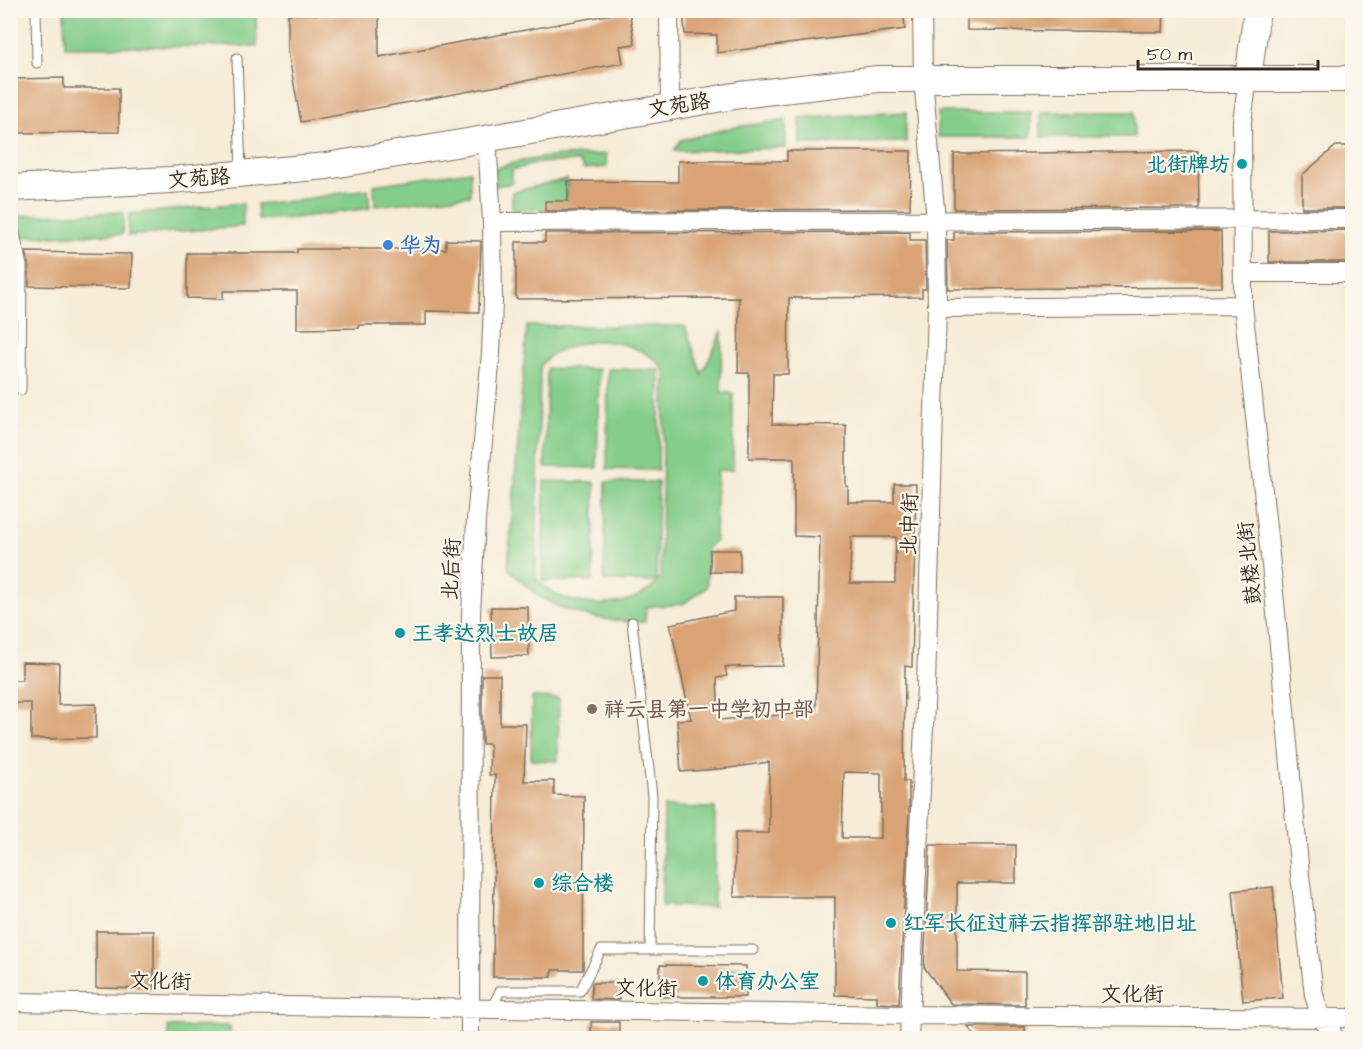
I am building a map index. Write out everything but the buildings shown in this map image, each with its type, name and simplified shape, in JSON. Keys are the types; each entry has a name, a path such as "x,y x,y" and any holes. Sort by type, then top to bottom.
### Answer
{"main road":[{"path":"1248,79 1257,10"},
{"name":"文苑路","path":"10,188 242,175 327,166 740,95 834,83 923,78 1353,79"}],"street":[{"path":"669,10 670,107"},
{"name":"北中街","path":"909,1038 926,685 937,308 936,220 923,78 922,10"},
{"name":"鼓楼北街","path":"1248,79 1242,121 1243,305 1314,995 1328,1029"},
{"name":"北后街","path":"470,1038 471,614 493,302 492,222 487,138"},
{"path":"492,222 1353,219"},
{"path":"1243,273 1353,273"},
{"path":"937,308 1243,305"},
{"name":"文化街","path":"10,1002 909,1015 1328,1029 1353,1018"}],"lane":[{"path":"36,10 37,63"},
{"path":"237,58 242,175"},
{"path":"10,210 22,266 21,390"},
{"path":"632,622 652,795 650,950"},
{"path":"491,1009 500,991 580,991 601,950 753,950"}],"green space":[{"path":"64,11 256,11 257,46 65,47"},
{"path":"906,112 906,142 800,144 800,118"},
{"path":"938,112 1031,112 1031,137 938,137"},
{"path":"1041,112 1134,112 1134,137 1041,137"},
{"path":"786,120 786,148 674,151 681,140 735,127"},
{"path":"606,154 607,167 584,169 579,161 539,163 512,170 512,183 495,186 495,169 509,164 550,157"},
{"path":"470,171 470,195 375,206 374,185"},
{"path":"567,179 567,209 512,210 512,192"},
{"path":"368,189 370,208 295,218 258,220 257,204"},
{"path":"243,203 243,226 128,236 129,214"},
{"path":"123,212 123,234 11,237 11,216"},
{"path":"527,326 685,326 702,374 722,331 721,392 733,393 733,470 717,470 715,541 707,548 707,587 683,604 646,607 645,622 618,621 591,617 552,604 531,590 508,568","holes":["603,341 623,344 642,351 651,356 665,370 660,578 649,590 634,598 617,603 598,604 562,597 547,589 536,578 540,367 556,352 587,342"]},
{"path":"547,368 599,369 597,468 545,467"},
{"path":"608,369 660,370 658,470 607,469"},
{"path":"544,481 595,482 593,581 542,581"},
{"path":"606,482 658,482 656,582 604,581"},
{"path":"532,697 559,698 558,761 531,760"},
{"path":"664,807 715,808 714,907 662,906"},
{"path":"230,1026 230,1038 169,1038 168,1027"}],"place":[{"name":"北街牌坊","path":"1242,164"},
{"name":"华为","path":"388,245"},
{"name":"王孝达烈士故居","path":"400,633"},
{"name":"祥云县第一中学初中部","path":"592,709"},
{"name":"综合楼","path":"539,883"},
{"name":"红军长征过祥云指挥部驻地旧址","path":"891,923"},
{"name":"体育办公室","path":"703,981"}]}
